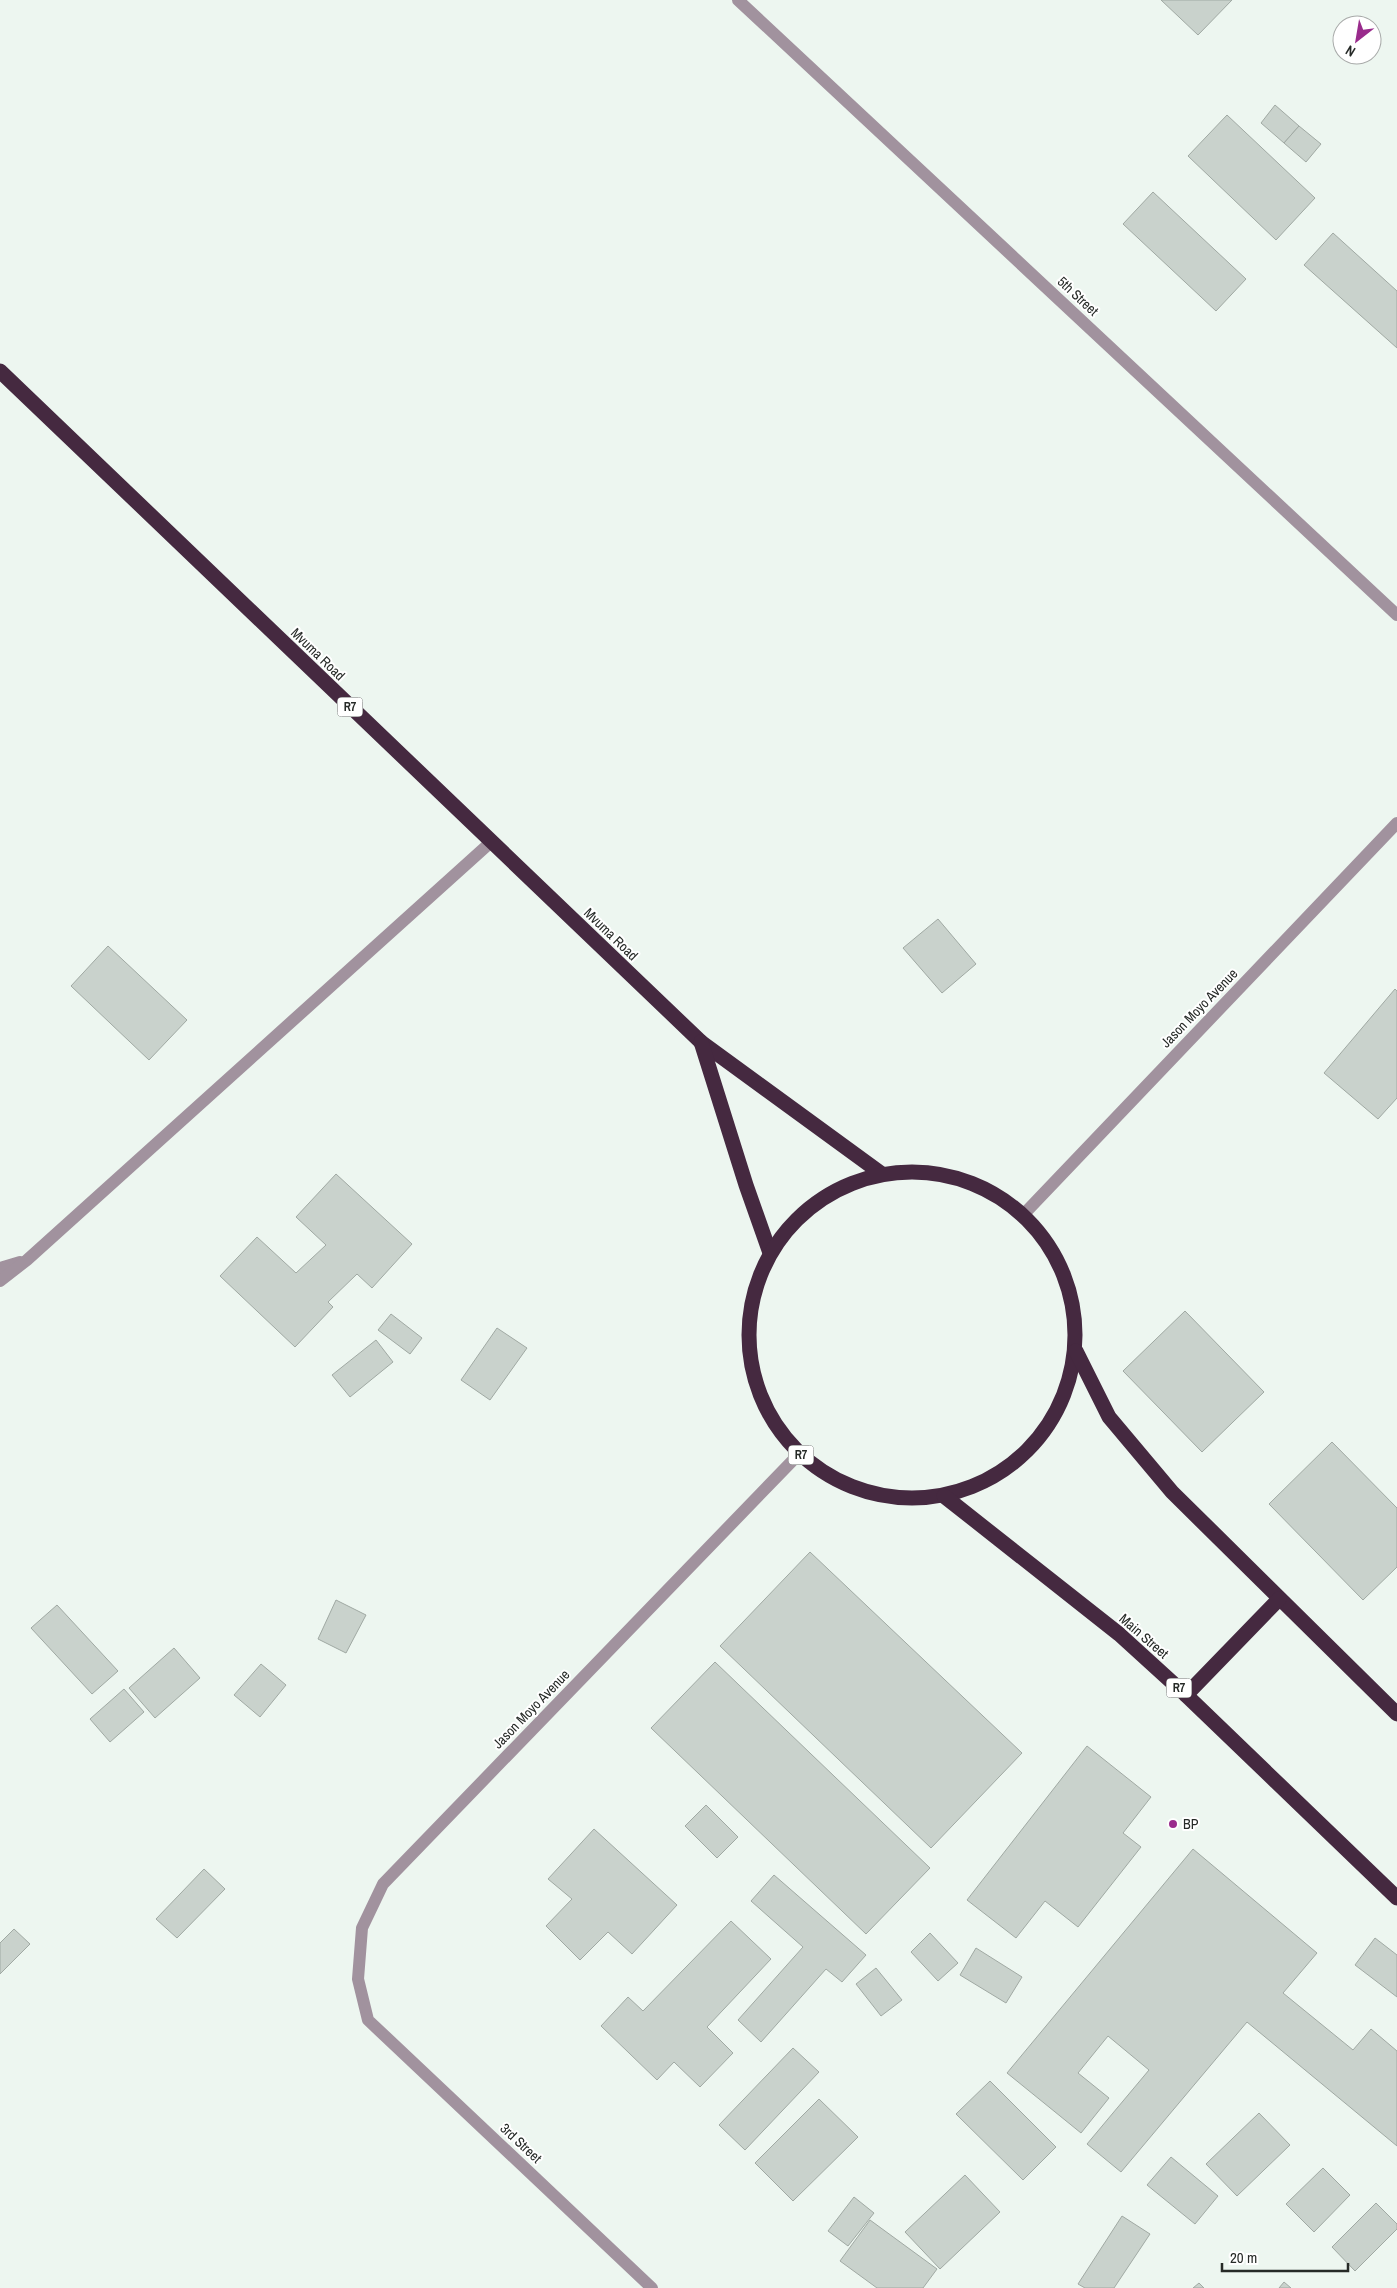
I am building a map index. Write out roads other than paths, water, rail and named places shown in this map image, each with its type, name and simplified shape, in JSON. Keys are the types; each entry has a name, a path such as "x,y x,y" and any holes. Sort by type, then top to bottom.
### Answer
{"highway":[{"name":"Mvuma Road","path":"0,371 701,1042 882,1174"},
{"name":"Mvuma Road","path":"701,1042 746,1186 770,1253"},
{"name":"R7","path":"932,1173 981,1187 1023,1215 1054,1255 1072,1301 1076,1351 1062,1402 1034,1445 993,1478 944,1496 892,1498 842,1483 799,1454 766,1410 750,1358 751,1304 770,1253 799,1216 837,1189 882,1174 932,1173"},
{"name":"R7","path":"1076,1351 1109,1417 1172,1492 1397,1714"},
{"name":"Main Street","path":"944,1496 1119,1634 1186,1695 1397,1898"},
{"path":"1186,1695 1279,1599"}],"street":[{"name":"5th Street","path":"738,0 1397,615"},
{"name":"Jason Moyo Avenue","path":"1023,1215 1397,823"},
{"path":"0,1281 27,1260 491,842"},
{"path":"0,1268 27,1260"},
{"name":"Jason Moyo Avenue","path":"368,2020 358,1979 362,1928 383,1884 799,1454"},
{"name":"3rd Street","path":"368,2020 652,2288"}],"place":[{"name":"BP","path":"1173,1824"}]}
